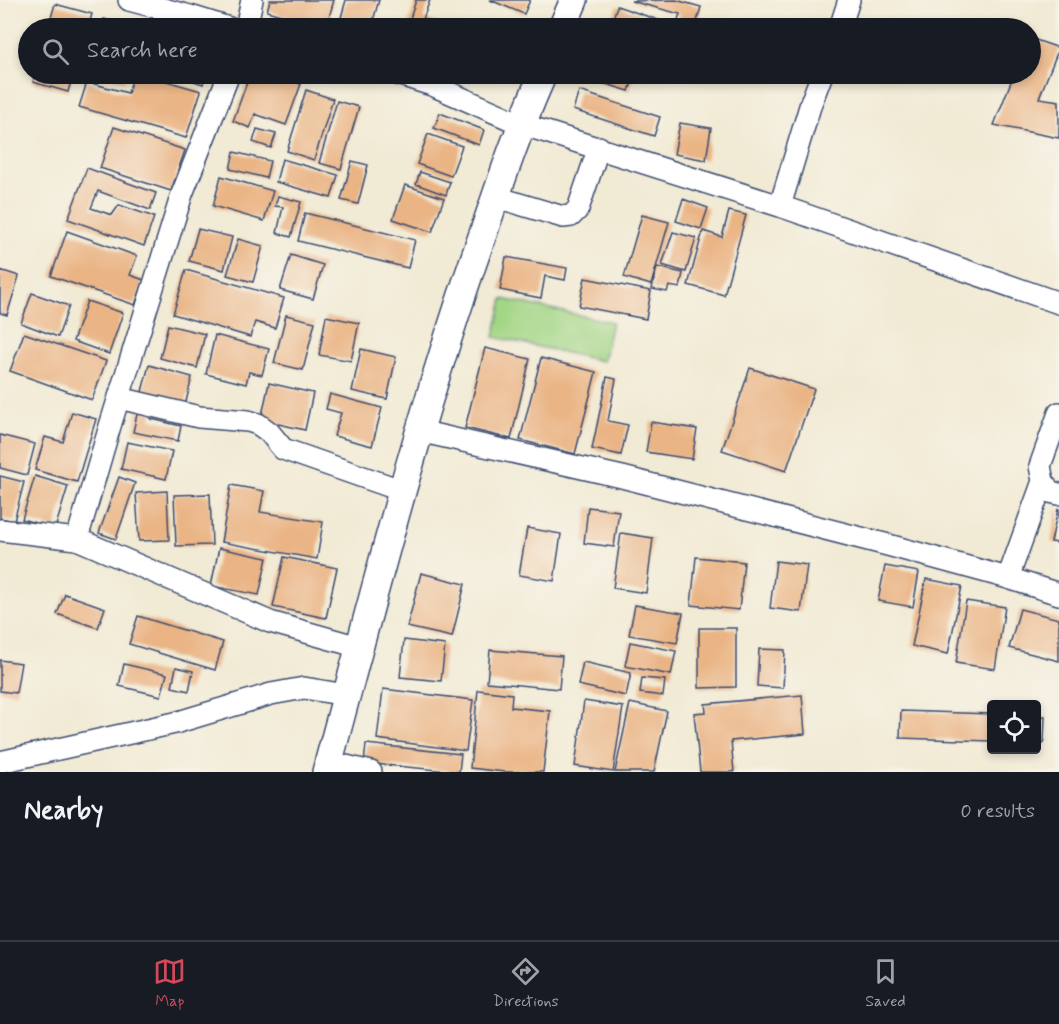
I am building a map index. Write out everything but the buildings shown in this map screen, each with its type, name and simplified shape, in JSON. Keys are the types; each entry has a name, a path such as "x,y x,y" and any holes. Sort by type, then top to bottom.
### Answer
{"main road":[{"path":"566,18 574,0"},
{"path":"328,767 402,491 449,329 521,124 539,84"}],"street":[{"path":"129,0 196,18"},
{"path":"248,18 252,0"},
{"path":"843,18 849,0"},
{"path":"77,539 182,194 225,84"},
{"path":"429,84 521,124 780,206 1059,303"},
{"path":"780,206 818,84"},
{"path":"495,197 562,217 572,216 578,210 599,147"},
{"path":"119,398 199,417 258,424 269,432 283,449 402,491"},
{"path":"1008,578 1051,488 1040,466 1059,413"},
{"path":"419,431 621,477 1008,578 1059,594"},
{"path":"0,530 77,539 270,622 359,647"},
{"path":"0,762 175,723 282,692 304,688 346,695"},
{"path":"328,767 371,772"}],"green space":[{"path":"503,299 612,322 603,361 494,337"}]}
